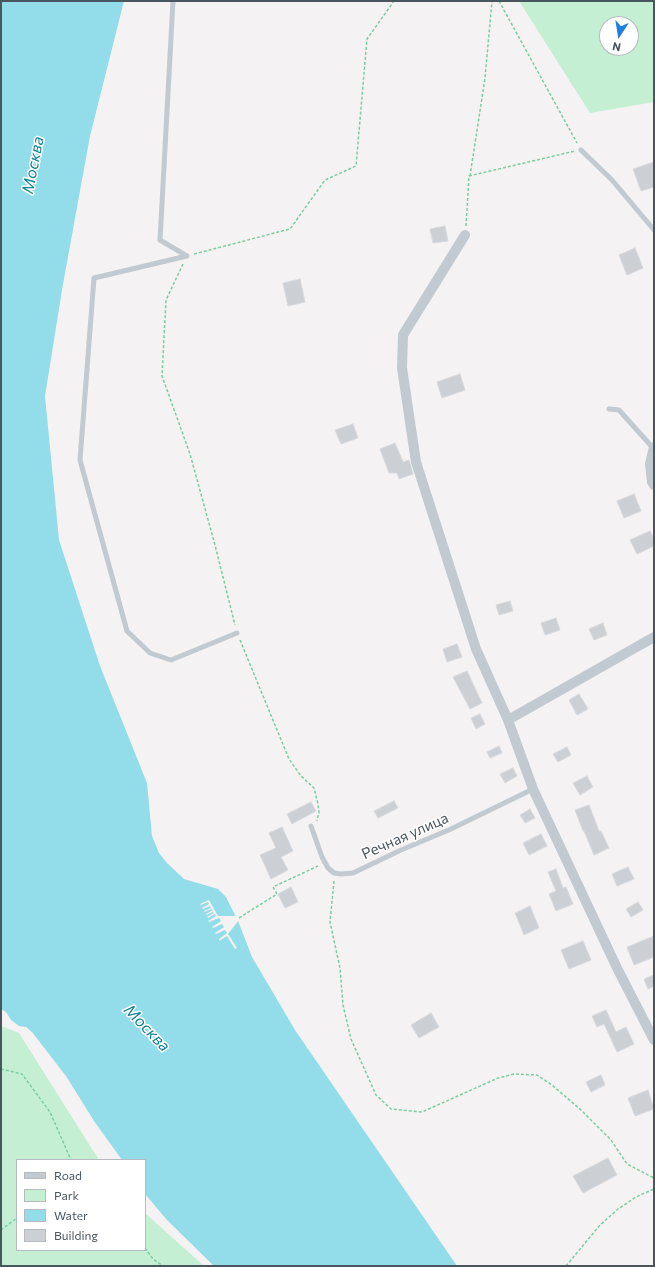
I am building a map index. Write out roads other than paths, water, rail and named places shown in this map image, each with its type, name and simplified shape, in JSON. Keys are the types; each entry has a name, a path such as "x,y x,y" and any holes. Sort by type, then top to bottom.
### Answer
{"street":[{"path":"465,235 403,334 402,368 416,462 476,650 508,720 533,789 614,961 654,1040"},
{"path":"654,448 650,464 652,482 654,485"},
{"path":"508,720 654,637"}],"lane":[{"path":"173,1 160,240 187,256 94,278 80,460 127,631 150,653 171,660 237,633"},
{"path":"581,150 612,180 654,230"},
{"path":"609,409 619,410 654,448"},
{"name":"Речная улица","path":"312,828 325,862 334,873 353,873 401,850 452,829 533,789"}],"water":[{"name":"Москва","path":"1,1 124,1 90,136 63,284 45,396 59,540 100,666 147,783 152,836 159,853 184,879 218,889 226,897 238,921 252,957 295,1030 457,1266 214,1266 167,1220 146,1195 146,1159 121,1159 94,1121 66,1076 32,1032 26,1027 19,1026 11,1020 6,1012 1,1009"}]}
